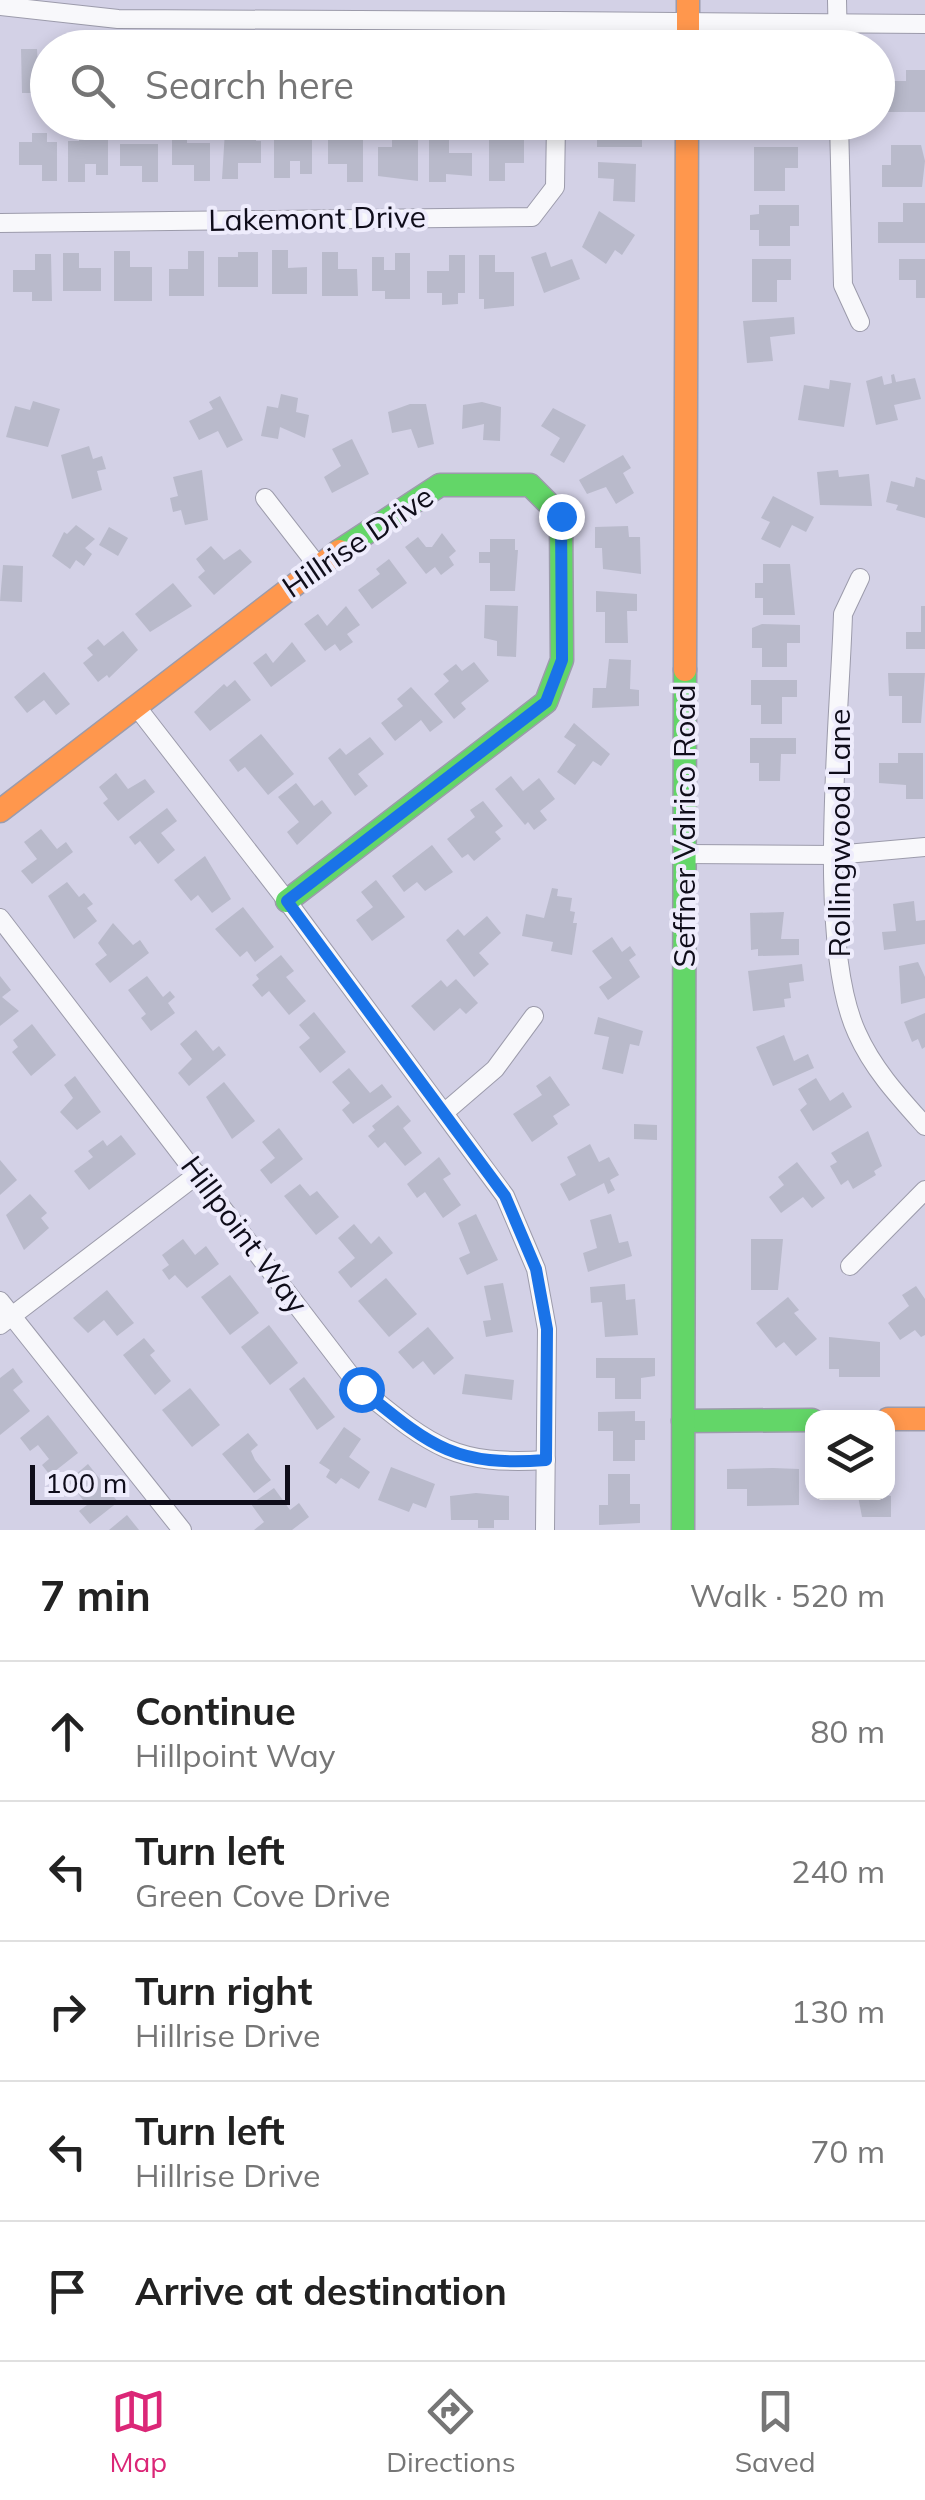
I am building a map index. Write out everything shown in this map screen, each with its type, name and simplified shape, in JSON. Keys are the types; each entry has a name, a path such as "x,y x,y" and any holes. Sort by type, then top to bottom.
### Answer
{"street":[{"path":"837,0 837,30"},
{"path":"0,6 118,19 557,21 688,10 837,24 925,24"},
{"path":"557,21 557,30"},
{"name":"Lakemont Drive","path":"0,222 532,217 556,187 556,140"},
{"name":"Seffner Valrico Road","path":"683,1530 688,140"},
{"path":"839,140 843,286 860,322"},
{"name":"Hillrise Drive","path":"0,811 316,566 440,485 530,484 561,516 562,660 546,702 287,901"},
{"path":"265,498 316,566"},
{"name":"Rollingwood Lane","path":"860,578 843,614 835,855 837,958 856,1032 888,1086 925,1126"},
{"path":"136,706 287,901 505,1196 536,1269 547,1329 546,1530"},
{"path":"685,854 835,855 925,847"},
{"name":"Hillpoint Way","path":"0,918 361,1389 428,1444 467,1458 504,1463 546,1460"},
{"path":"445,1112 495,1069 534,1016"},
{"path":"182,1530 4,1314 198,1174"},
{"path":"850,1266 925,1190"},
{"path":"895,1419 925,1418"},
{"path":"684,1421 805,1420"}],"building":[{"path":"21,49 30,49 30,93 22,93"},
{"path":"906,70 925,70 925,112 895,112 895,81 906,81"},
{"path":"108,140 108,175 96,175 96,164 85,164 85,182 68,182 68,141"},
{"path":"172,140 210,143 210,181 194,181 194,165 172,165"},
{"path":"224,140 261,141 261,163 238,163 238,179 222,179"},
{"path":"274,140 312,140 312,174 300,174 300,161 290,161 290,178 274,178"},
{"path":"328,140 363,140 363,182 347,182 347,164 328,164"},
{"path":"392,140 418,140 418,181 378,176 378,147 392,147"},
{"path":"429,140 449,140 449,153 472,153 472,176 446,174 446,182 429,182"},
{"path":"489,140 524,140 524,163 505,163 505,181 489,181"},
{"path":"597,140 642,140 642,147 597,147"},
{"path":"19,142 57,142 57,181 42,181 42,165 19,165"},
{"path":"120,144 158,144 158,182 142,182 142,166 120,166"},
{"path":"891,145 921,145 925,161 922,187 882,187 882,165 891,165"},
{"path":"754,147 798,147 798,168 785,168 785,191 754,191"},
{"path":"598,162 636,164 635,202 613,201 614,179 598,178"},
{"path":"903,203 925,203 925,243 878,243 878,222 903,222"},
{"path":"759,205 799,205 799,226 790,226 790,246 759,246 759,230 750,230 750,215 759,214"},
{"path":"599,211 635,235 622,255 615,250 606,264 582,247"},
{"path":"272,250 288,250 288,268 307,267 307,294 272,294"},
{"path":"114,251 130,251 130,267 152,267 152,301 114,301"},
{"path":"188,251 204,251 204,296 169,296 169,269 188,269"},
{"path":"238,252 258,252 258,287 218,287 218,257 238,257"},
{"path":"322,252 338,252 338,269 357,269 358,296 322,296"},
{"path":"546,252 551,267 572,259 580,279 544,293 531,257"},
{"path":"63,253 79,253 79,268 101,268 101,291 63,291"},
{"path":"395,253 410,253 410,299 385,299 385,291 372,291 372,257 384,257 384,270 395,270"},
{"path":"35,254 51,254 52,301 32,301 32,292 13,292 13,270 35,270"},
{"path":"449,255 465,255 465,293 458,293 458,304 442,305 442,293 427,293 427,271 449,271"},
{"path":"479,255 495,255 495,272 514,272 514,306 484,309 484,299 479,299"},
{"path":"752,259 791,259 791,280 777,280 777,302 752,302"},
{"path":"899,259 925,259 925,298 916,298 916,280 899,280"},
{"path":"794,317 795,334 770,337 773,361 747,363 743,321"},
{"path":"894,374 896,382 915,378 921,399 894,405 898,420 876,425 866,381 882,376 884,385 892,383"},
{"path":"830,380 851,383 844,427 798,420 804,385 829,389"},
{"path":"281,394 298,398 296,412 309,415 305,438 280,427 278,439 261,436 267,406 278,408"},
{"path":"220,396 243,440 227,448 218,431 199,440 189,421 213,409 209,402"},
{"path":"33,401 60,409 48,447 6,437 15,406 30,410"},
{"path":"482,402 501,407 500,441 483,440 484,424 462,429 463,405"},
{"path":"410,404 426,404 434,444 418,448 411,429 392,433 388,412"},
{"path":"553,408 586,425 564,463 550,455 560,438 541,426"},
{"path":"352,439 369,474 332,493 324,477 341,466 332,449"},
{"path":"89,446 93,459 102,456 106,469 97,471 102,490 72,499 61,455"},
{"path":"623,455 631,468 623,473 634,493 616,504 606,487 587,494 579,480"},
{"path":"202,470 208,520 185,525 181,510 173,512 170,498 178,496 173,477"},
{"path":"838,470 839,477 869,474 872,506 820,505 817,472"},
{"path":"916,477 925,480 925,518 896,510 898,505 886,502 891,481 914,487"},
{"path":"773,496 814,517 806,532 792,525 780,548 761,539 770,522 761,518"},
{"path":"76,525 95,539 85,548 92,554 84,566 76,560 70,569 52,556 64,532 67,534"},
{"path":"628,526 629,537 640,537 641,574 603,569 602,548 595,548 595,527"},
{"path":"109,527 128,538 118,556 99,545"},
{"path":"442,533 456,551 449,557 454,565 441,575 435,567 426,574 405,547 418,537 426,547 432,547"},
{"path":"490,539 515,539 515,591 490,591 490,563 479,563 479,552 490,552"},
{"path":"211,546 224,560 240,549 252,562 214,595 198,577 205,571 196,559"},
{"path":"389,559 407,583 372,609 358,590 380,574 376,569"},
{"path":"763,564 790,564 795,615 763,615 763,598 755,598 755,583 763,583"},
{"path":"3,565 23,566 22,602 0,601"},
{"path":"173,583 192,606 150,632 135,614"},
{"path":"596,591 637,594 637,611 627,611 628,643 605,643 605,612 596,612"},
{"path":"485,605 518,606 516,657 497,656 497,641 484,638"},
{"path":"346,606 360,625 347,634 353,642 340,651 335,644 325,651 304,624 318,614 327,626"},
{"path":"921,606 925,606 925,649 906,649 906,632 921,632"},
{"path":"762,624 800,625 800,643 787,643 787,667 762,667 762,648 752,648 752,628"},
{"path":"123,631 138,650 109,678 107,675 98,682 83,663 93,655 87,648 98,639 104,646"},
{"path":"292,642 306,661 271,687 253,663 266,653 273,663"},
{"path":"609,659 631,660 630,689 639,690 639,706 592,708 593,688 606,688"},
{"path":"474,662 489,681 461,703 466,709 454,719 434,694 449,681 443,674 456,664 462,671"},
{"path":"44,672 70,704 56,715 44,700 27,713 14,697"},
{"path":"888,673 925,673 921,723 902,723 902,696 889,696"},
{"path":"235,680 251,700 210,731 194,712 224,684 227,687"},
{"path":"751,680 797,680 797,697 782,697 782,724 761,724 761,705 751,705"},
{"path":"411,687 443,722 430,732 421,720 395,741 381,723 403,706 397,699"},
{"path":"574,723 610,754 601,766 593,761 575,785 557,772 576,745 564,737"},
{"path":"261,734 294,774 268,795 245,767 238,772 229,760"},
{"path":"370,737 384,754 358,774 368,786 355,796 328,758 340,748 346,755"},
{"path":"750,738 796,738 796,754 781,754 780,781 759,781 759,763 750,763"},
{"path":"898,753 923,753 923,799 906,799 906,785 879,783 879,763 898,763"},
{"path":"116,773 128,789 145,779 155,792 118,821 103,803 108,799 99,787"},
{"path":"511,776 523,791 539,778 555,799 540,811 547,820 534,830 528,822 525,825 495,789"},
{"path":"296,783 314,806 322,800 332,813 297,845 287,832 299,822 278,797"},
{"path":"483,801 503,826 495,832 501,839 474,861 468,854 462,858 447,839 475,817 470,810"},
{"path":"167,808 177,821 161,833 175,850 158,864 140,841 135,845 129,837"},
{"path":"41,829 57,849 66,842 73,852 32,884 21,871 37,859 24,842"},
{"path":"432,845 453,872 425,891 417,882 404,892 392,876"},
{"path":"205,856 231,899 212,913 198,895 191,901 174,880"},
{"path":"376,880 405,917 372,941 356,920 373,907 361,892"},
{"path":"67,882 79,897 84,893 93,904 87,908 97,921 74,939 48,896"},
{"path":"552,888 558,889 557,896 572,898 570,911 575,912 573,923 577,923 572,955 551,951 553,942 522,936 526,914 544,918"},
{"path":"914,901 916,921 925,920 925,944 884,950 882,932 896,931 893,904"},
{"path":"243,907 274,947 255,962 247,951 240,957 215,929"},
{"path":"784,912 781,939 799,939 799,955 758,956 758,949 751,950 750,913"},
{"path":"487,916 501,933 479,953 489,964 474,977 446,940 458,929 464,936"},
{"path":"113,923 133,945 140,940 149,953 110,983 95,964 107,955 98,943"},
{"path":"612,937 622,952 630,946 636,955 629,960 640,977 608,1000 599,987 612,978 592,951"},
{"path":"281,955 294,971 286,977 306,1001 289,1015 269,991 262,997 252,985 259,979 256,975"},
{"path":"918,962 925,977 925,998 901,1004 899,966"},
{"path":"802,964 804,981 789,983 791,998 784,999 785,1007 753,1011 748,971"},
{"path":"0,976 11,990 2,997 19,1011 0,1026"},
{"path":"147,976 163,997 170,991 175,997 168,1003 175,1013 151,1031 141,1018 146,1014 128,990"},
{"path":"456,979 478,1003 466,1014 460,1008 434,1031 411,1006 441,980 447,987"},
{"path":"314,1012 346,1052 320,1073 299,1047 310,1038 299,1025"},
{"path":"925,1013 922,1049 918,1039 912,1042 904,1022"},
{"path":"598,1017 643,1031 639,1046 630,1044 623,1074 602,1069 609,1037 594,1034"},
{"path":"32,1024 56,1055 31,1076 12,1052 18,1047 13,1040"},
{"path":"196,1030 213,1051 219,1046 226,1055 189,1086 178,1073 192,1059 180,1044"},
{"path":"784,1035 794,1061 808,1054 814,1068 773,1086 756,1047"},
{"path":"349,1068 370,1093 382,1084 392,1097 353,1124 342,1110 350,1103 332,1082"},
{"path":"75,1076 101,1112 77,1130 60,1112 73,1098 64,1085"},
{"path":"550,1076 570,1105 553,1116 558,1124 532,1142 513,1114 542,1095 536,1086"},
{"path":"816,1078 830,1101 843,1092 852,1107 813,1131 800,1110 807,1104 798,1089"},
{"path":"224,1082 255,1121 232,1139 206,1097"},
{"path":"398,1105 411,1121 403,1128 422,1153 405,1166 385,1142 378,1148 368,1136 375,1130 372,1126"},
{"path":"634,1124 657,1125 657,1140 634,1139"},
{"path":"279,1128 303,1159 271,1184 260,1170 275,1158 262,1142"},
{"path":"868,1131 882,1166 874,1171 876,1175 853,1189 848,1180 841,1185 830,1166 837,1162 831,1153"},
{"path":"121,1135 136,1154 89,1190 74,1171 93,1157 88,1151 103,1140 107,1146"},
{"path":"590,1144 599,1162 609,1157 619,1175 610,1180 615,1190 608,1194 604,1183 569,1201 560,1184 576,1175 567,1157"},
{"path":"439,1157 451,1174 443,1179 461,1205 443,1218 425,1192 417,1198 407,1184"},
{"path":"0,1160 17,1180 0,1195"},
{"path":"797,1162 825,1198 812,1208 803,1197 781,1213 769,1197 784,1185 778,1177"},
{"path":"300,1184 310,1196 317,1191 339,1217 316,1235 284,1196"},
{"path":"30,1194 47,1213 41,1218 49,1228 24,1250 6,1215"},
{"path":"476,1214 498,1260 467,1275 459,1258 470,1253 458,1223"},
{"path":"611,1214 619,1243 628,1241 632,1256 588,1272 583,1253 597,1248 590,1220"},
{"path":"354,1224 371,1244 379,1236 393,1253 351,1288 338,1272 355,1258 338,1238"},
{"path":"183,1239 195,1255 206,1246 219,1264 187,1288 175,1275 169,1280 162,1270 169,1265 162,1255"},
{"path":"751,1239 783,1239 778,1290 751,1290"},
{"path":"230,1275 259,1313 230,1335 201,1297"},
{"path":"386,1278 417,1314 389,1337 358,1301"},
{"path":"503,1283 513,1332 486,1337 483,1321 491,1320 484,1286"},
{"path":"625,1284 626,1300 635,1299 638,1335 605,1337 602,1302 591,1303 590,1287"},
{"path":"916,1286 925,1299 925,1335 921,1337 915,1330 900,1340 888,1323 909,1306 902,1295"},
{"path":"107,1290 134,1323 117,1336 104,1320 88,1333 73,1318"},
{"path":"788,1297 799,1310 794,1313 817,1339 796,1356 784,1342 776,1348 756,1323"},
{"path":"269,1325 298,1363 270,1385 241,1347"},
{"path":"428,1327 454,1358 434,1375 423,1361 413,1369 398,1352"},
{"path":"829,1337 880,1342 880,1377 839,1377 839,1369 829,1369"},
{"path":"144,1338 155,1351 150,1355 171,1381 155,1395 123,1355"},
{"path":"596,1358 655,1358 655,1376 641,1378 641,1399 615,1399 615,1378 596,1378"},
{"path":"13,1368 23,1382 13,1390 30,1411 0,1435 0,1378"},
{"path":"465,1374 514,1380 512,1400 462,1394"},
{"path":"304,1377 335,1417 317,1430 289,1389"},
{"path":"190,1388 220,1425 192,1447 162,1410"},
{"path":"635,1411 635,1421 645,1421 645,1440 635,1440 635,1461 613,1461 613,1431 598,1431 598,1412"},
{"path":"48,1415 78,1453 50,1475 42,1465 49,1459 38,1445 30,1451 20,1438"},
{"path":"344,1427 361,1439 349,1457 370,1472 359,1489 341,1478 336,1484 326,1477 330,1470 319,1463"},
{"path":"248,1433 258,1445 251,1451 255,1460 271,1480 254,1493 222,1454"},
{"path":"88,1464 118,1502 90,1524 79,1511 87,1505 68,1481"},
{"path":"391,1467 435,1484 426,1508 413,1503 409,1512 378,1500"},
{"path":"727,1469 799,1469 799,1505 747,1506 747,1489 727,1489"},
{"path":"608,1474 630,1474 630,1504 640,1504 640,1523 599,1525 599,1505 608,1505"},
{"path":"274,1488 290,1510 299,1503 309,1517 292,1530 254,1530 264,1522 251,1504"},
{"path":"450,1496 509,1496 509,1520 494,1520 494,1528 478,1528 478,1520 451,1520"},
{"path":"859,1500 891,1500 891,1517 862,1517"},
{"path":"127,1515 139,1530 109,1530"}],"traffic: fast":[{"path":"287,901 546,702 562,660 561,516 530,485 440,485 339,551"},
{"path":"683,1530 685,670"},
{"path":"683,1421 805,1420"}],"traffic: slow":[{"path":"688,0 688,30"},
{"path":"685,670 687,140"},
{"path":"0,811 339,551"},
{"path":"895,1419 925,1419"}],"route":[{"path":"361,1389 428,1444 467,1458 504,1463 546,1460 547,1329 536,1269 505,1196 287,901 546,702 562,660 561,516"}]}
